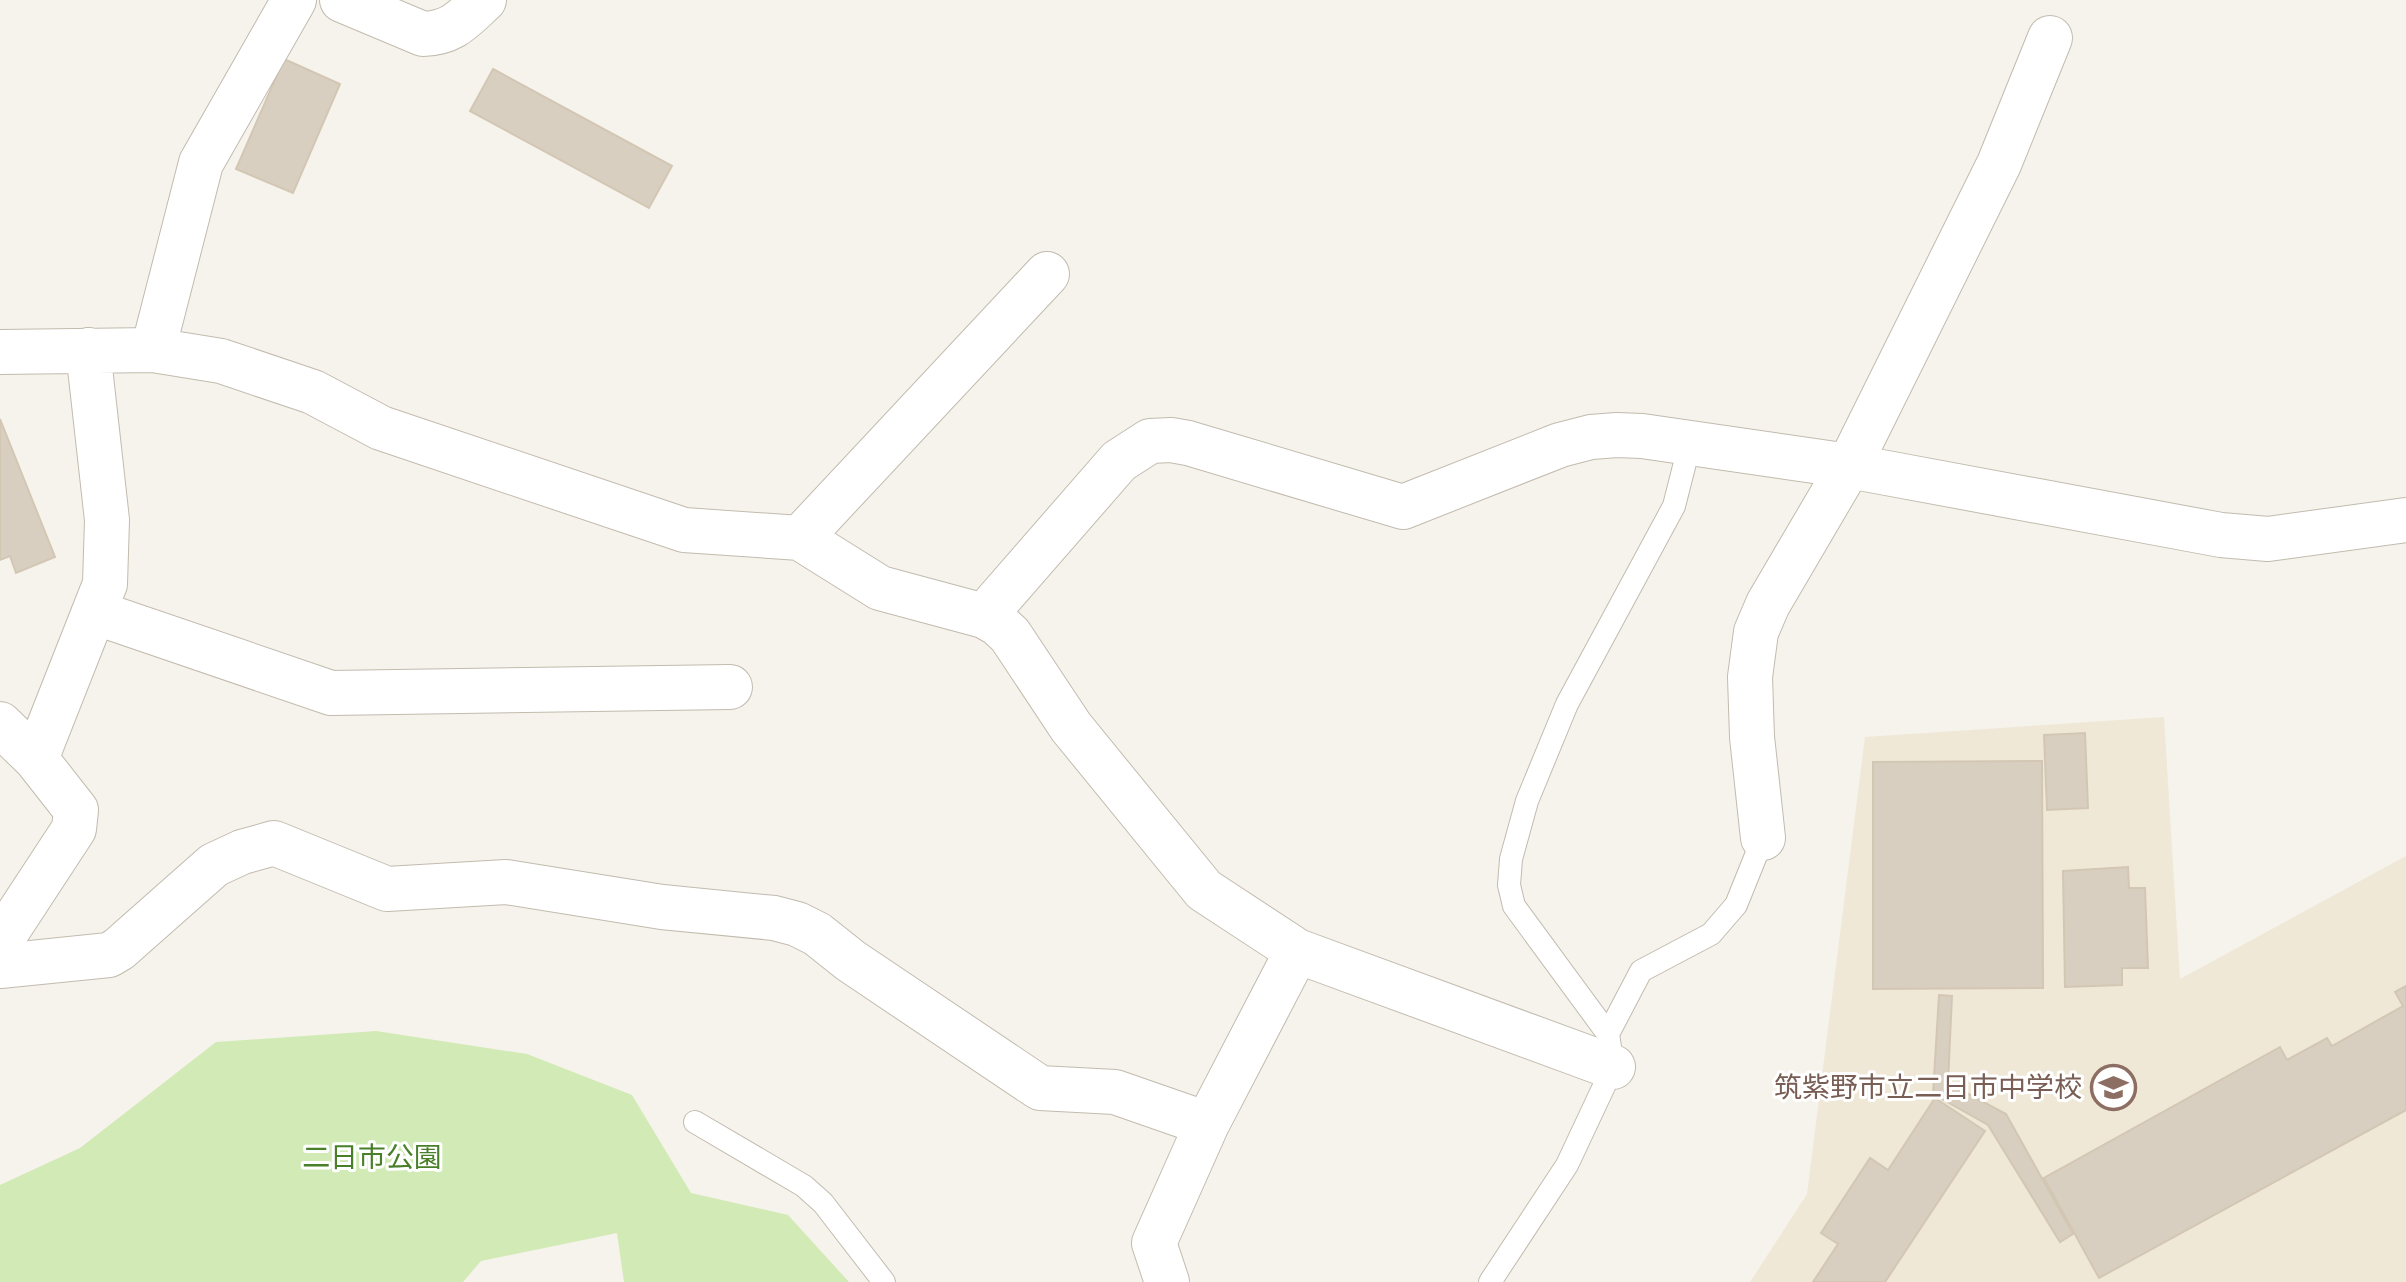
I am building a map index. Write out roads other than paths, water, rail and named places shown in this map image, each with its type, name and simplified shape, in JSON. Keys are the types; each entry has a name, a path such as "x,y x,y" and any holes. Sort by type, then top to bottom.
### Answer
{"street":[{"path":"153,350 201,163 294,0"},
{"path":"342,0 423,34 453,28 484,0"},
{"path":"1763,838 1752,737 1750,677 1756,632 1768,604 1849,466 1999,164 2050,38"},
{"path":"800,538 1047,274"},
{"path":"36,759 105,584 107,520 88,350"},
{"path":"0,352 153,350 221,361 313,392 381,428 684,530 800,538 880,588 984,616 1010,635 1071,727 1204,890 1297,951 1611,1050"},
{"path":"984,616 1119,461 1150,441 1188,443 1403,507 1560,445 1591,437 1617,435 1849,466 2247,538 2268,539 2406,520"},
{"path":"94,612 331,693 730,687"},
{"path":"0,724 36,759 76,810 74,829 0,942"},
{"path":"0,966 109,955 214,865 242,852 274,843 387,889 506,882 662,907 774,918 797,924 817,934 851,961 1040,1088 1115,1092 1207,1124"},
{"path":"1167,1282 1154,1243 1207,1124 1297,951"}],"lane":[{"path":"1611,1050 1514,906 1509,885 1511,859 1527,801 1567,704 1674,506 1690,443"},
{"path":"1490,1282 1567,1165 1641,971 1711,934 1736,905 1763,838"},
{"path":"695,1122 804,1186 823,1203 884,1282"}],"place":[{"name":"筑紫野市立二日市中学校","path":"2113,1087"}],"park label":[{"name":"二日市公園","path":"372,1157"}]}
